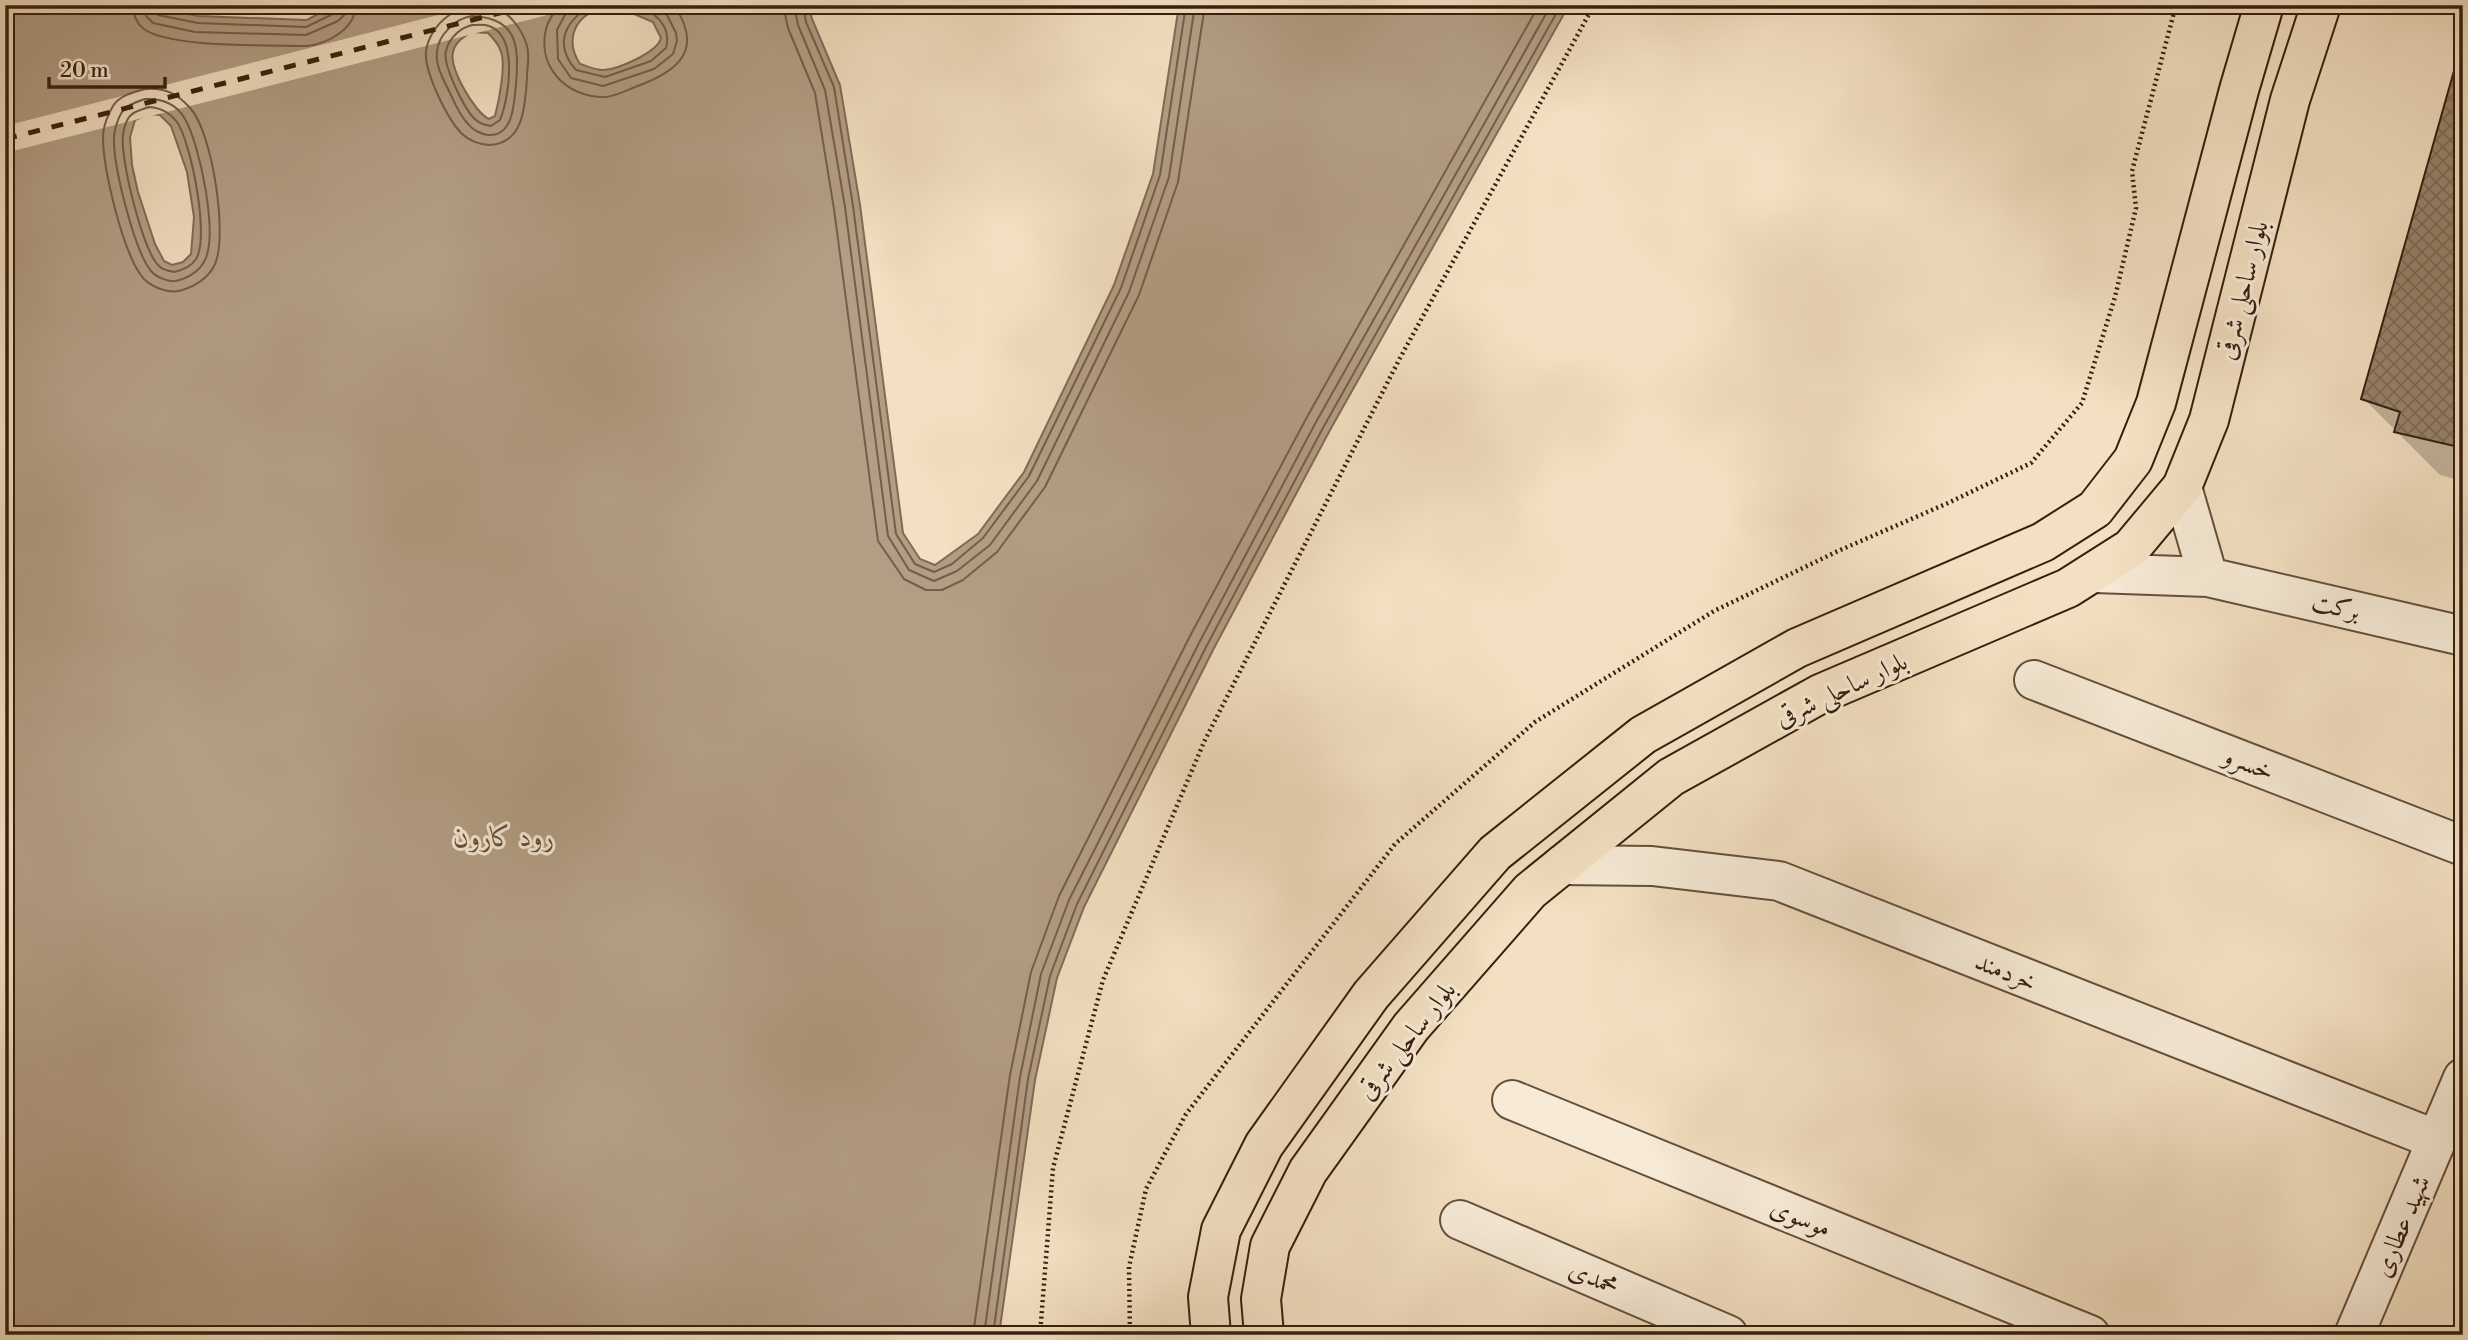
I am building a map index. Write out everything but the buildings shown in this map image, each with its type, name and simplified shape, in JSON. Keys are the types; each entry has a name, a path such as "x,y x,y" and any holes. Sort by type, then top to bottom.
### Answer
{"main road":[{"name":"بلوار ساحلی شرقی","path":"1211,1335 1208,1297 1221,1230 1264,1145 1371,995 1495,853 1643,735 1797,649 2043,542 2095,509 2133,460 2156,403 2264,5"},
{"name":"بلوار ساحلی شرقی","path":"1264,1335 1261,1299 1270,1246 1308,1171 1411,1027 1530,891 1671,777 1819,694 2068,588 2095,573 2131,548 2182,487 2209,420 2290,100 2321,5"}],"street":[{"path":"2182,487 2208,577"},
{"name":"برکت","path":"2095,573 2208,577 2463,636"},
{"name":"خسرو","path":"2034,680 2463,846"},
{"name":"خردمند","path":"1562,865 1653,866 1779,881 2437,1140"},
{"name":"شهید عطاری","path":"2354,1335 2463,1078"},
{"name":"موسوی","path":"1512,1100 2090,1335"},
{"name":"محمدی","path":"1461,1220 1728,1335"}],"path":[{"path":"1041,1335 1053,1168 1103,981 1204,742 1400,358 1594,5"},
{"path":"1130,1335 1129,1267 1146,1189 1186,1114 1395,844 1535,722 1714,611 2031,463 2082,403 2115,297 2136,208 2132,171 2176,5"}],"water":[{"name":"رود کارون","path":"5,5 143,5 198,16 307,20 335,5 809,5 812,19 840,85 860,205 903,533 920,559 935,565 978,534 1024,472 1114,285 1153,174 1179,5 1569,5 1330,430 1213,650 1084,907 1057,978 1035,1080 999,1335 5,1335","holes":["620,8 653,22 661,38 658,43 653,49 627,64 609,69 580,64 573,48 577,26 582,19 597,10","471,32 488,33 501,52 503,65 500,93 495,116 489,119 470,99 459,79 453,52 460,40","149,114 160,115 171,126 187,172 194,217 191,254 183,262 172,265 164,261 155,244 132,165 130,137 135,120"]}],"pier":[{"path":"477,5 587,5 5,153 5,126"}],"railway":[{"path":"5,139 531,5"}]}
